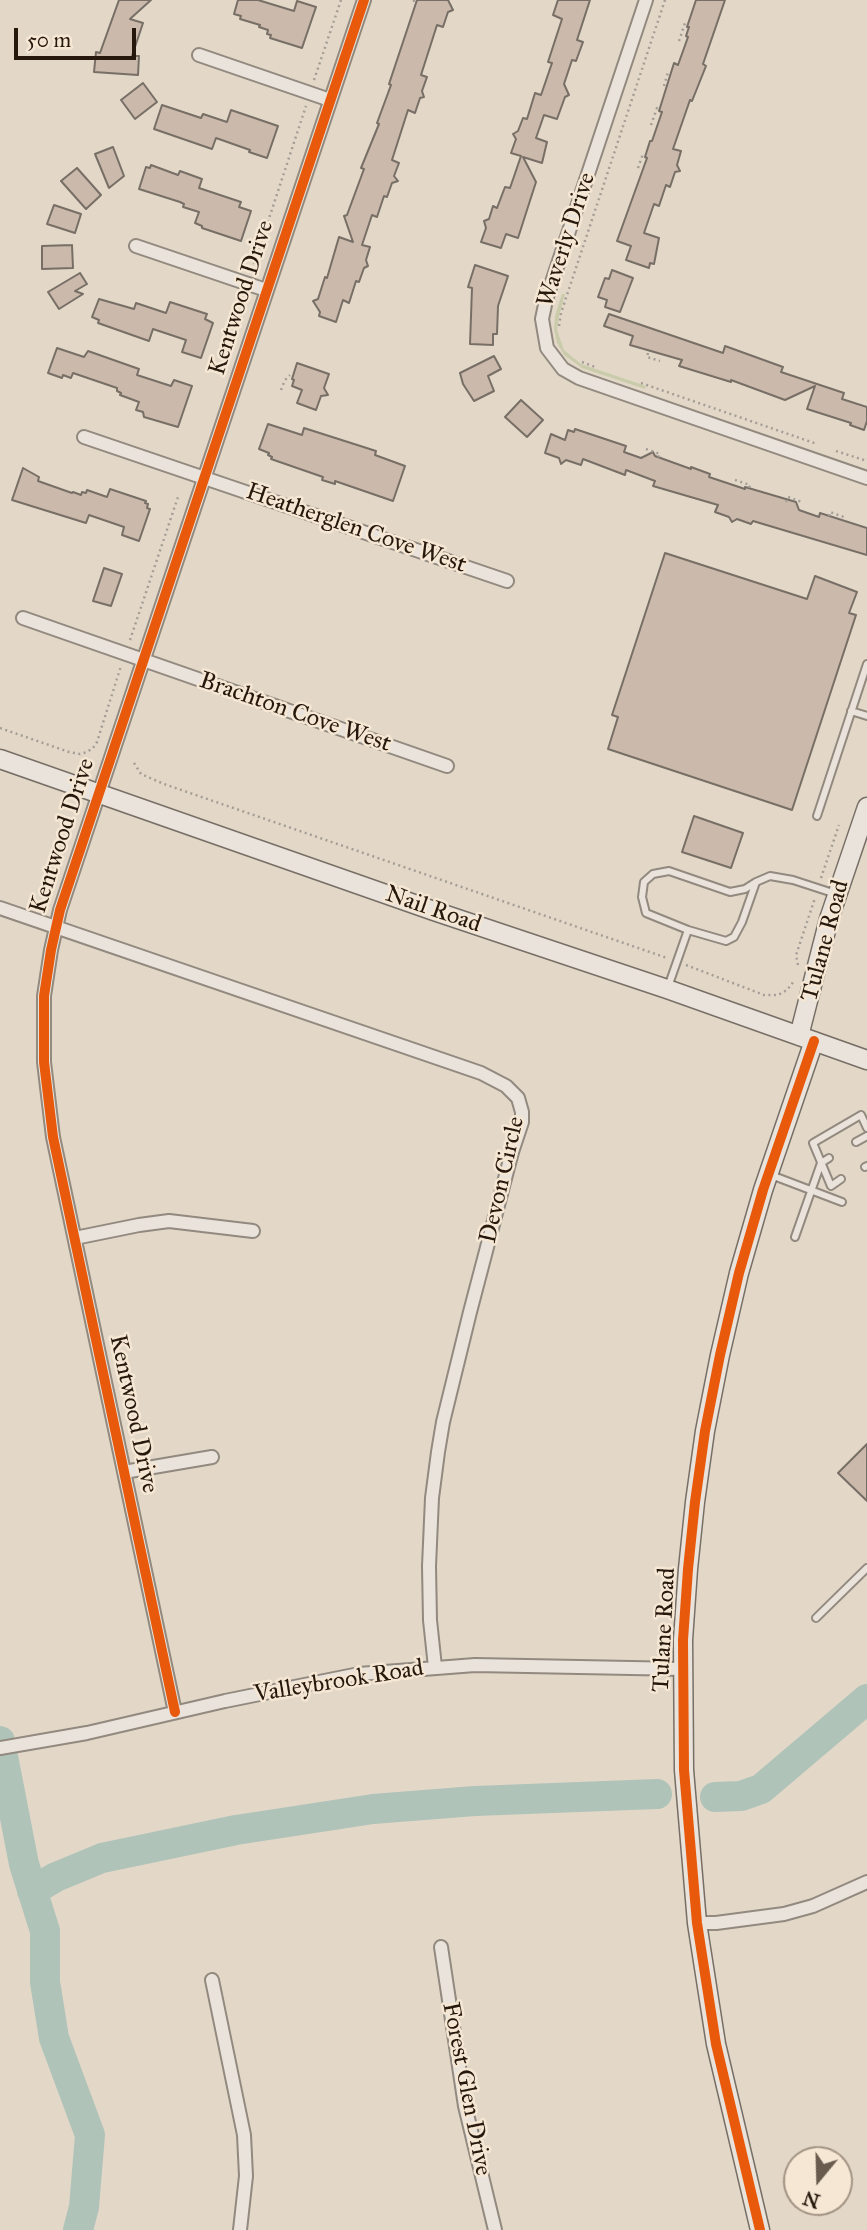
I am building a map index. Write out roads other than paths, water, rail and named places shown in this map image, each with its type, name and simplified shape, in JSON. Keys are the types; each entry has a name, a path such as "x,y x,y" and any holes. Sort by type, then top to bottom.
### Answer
{"street":[{"name":"Kentwood Drive","path":"175,1712 53,1137 44,1062 44,996 55,928 363,0"},
{"name":"Waverly Drive","path":"646,0 546,300 542,319 547,348 558,364 570,374 867,478"},
{"path":"199,55 330,100"},
{"path":"136,246 267,290"},
{"name":"Heatherglen Cove West","path":"84,437 507,581"},
{"name":"Brachton Cove West","path":"23,618 447,766"},
{"name":"Nail Road","path":"0,759 867,1060"},
{"name":"Tulane Road","path":"760,2230 716,2044 696,1923 684,1770 683,1669 688,1569 705,1431 739,1273 806,1039 837,895 867,807"},
{"name":"Devon Circle","path":"0,908 481,1073 506,1086 518,1098 522,1122 470,1312 438,1452 432,1498 429,1566 435,1667"},
{"path":"75,1238 169,1221 253,1231"},
{"path":"124,1472 212,1457"},
{"name":"Valleybrook Road","path":"0,1748 41,1742 359,1674 475,1665 683,1669"},
{"path":"696,1923 784,1914 813,1906 867,1882"},
{"name":"Forest Glen Drive","path":"441,1947 465,2106 495,2230"},
{"path":"212,1980 244,2135 246,2176 240,2230"}],"lane":[{"path":"817,816 867,664"},
{"path":"851,711 867,716"},
{"path":"756,882 742,922 734,937 726,941 688,930 646,913 642,897 644,881 653,874 669,871 730,892 745,889 756,882 770,876 793,880 837,895"},
{"path":"667,989 688,930"},
{"path":"841,1180 831,1186 813,1143 861,1115 867,1128"},
{"path":"856,1142 867,1136"},
{"path":"795,1237 821,1163 829,1158"},
{"path":"769,1174 842,1202"},
{"path":"816,1618 867,1568"}],"waterway":[{"path":"715,1797 741,1796 761,1789 867,1699"},
{"path":"0,1741 24,1864 45,1931 45,1982 54,2038 90,2135 84,2207 78,2230"},
{"path":"32,1891 56,1877 102,1858 236,1830 373,1809 475,1801 657,1794"}]}
